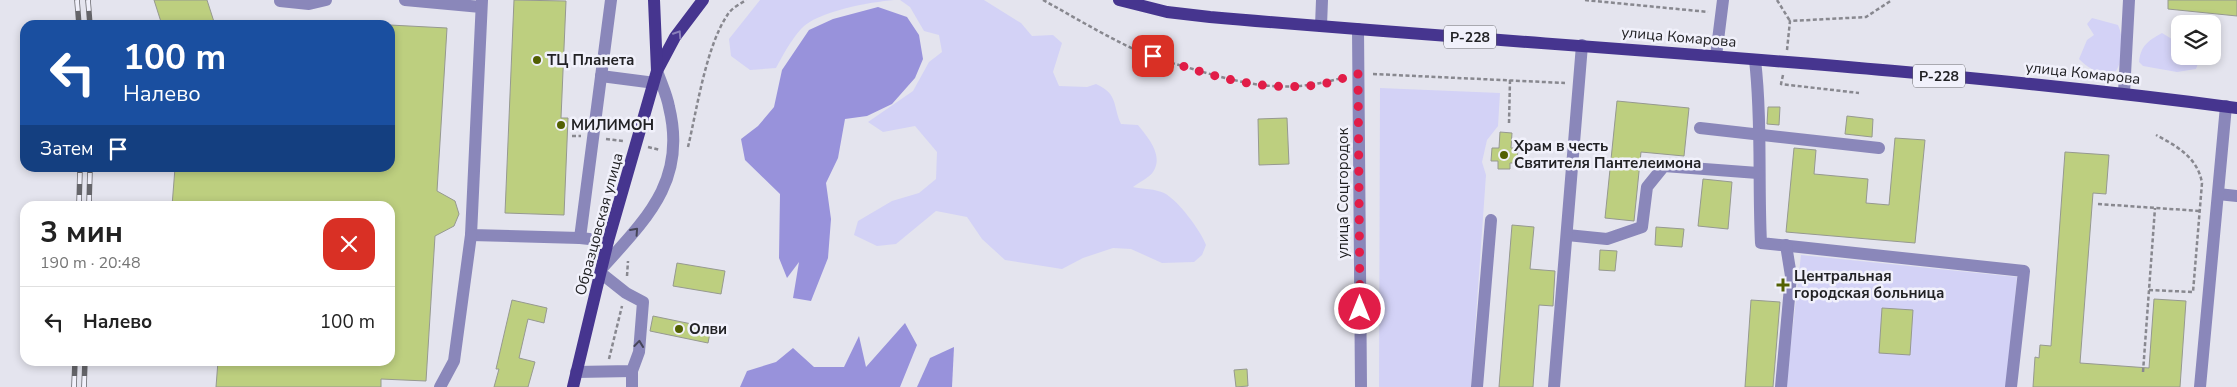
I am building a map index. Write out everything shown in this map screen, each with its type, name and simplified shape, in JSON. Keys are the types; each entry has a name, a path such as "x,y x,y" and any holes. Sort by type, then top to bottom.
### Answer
{"main road":[{"path":"654,0 656,77"},
{"path":"656,77 675,37 703,0"},
{"name":"улица Комарова","path":"1120,0 1168,12 1358,29 1786,62 2124,93 2232,107"},
{"name":"Образцовская улица","path":"573,387 608,241 656,77"}],"street":[{"path":"280,2 309,4 326,0"},
{"path":"405,0 482,4 471,235 454,361 440,387"},
{"path":"580,238 611,0"},
{"path":"1321,26 1322,0"},
{"path":"1716,56 1723,0"},
{"path":"2124,93 2129,0"},
{"name":"улица Соцгородок","path":"1358,29 1361,387"},
{"path":"1554,387 1582,45"},
{"path":"1755,60 1760,99 1758,173 1761,243 2024,271 2012,387"},
{"path":"601,76 656,77 669,107 674,138 670,170 661,196 645,220 602,271 626,293 643,302 639,352 632,371 632,387"},
{"path":"2200,387 2218,194 2232,107"},
{"path":"1700,128 1879,148"},
{"path":"1567,235 1607,239 1642,227 1647,187 1664,166 1758,173"},
{"path":"2218,194 2237,196"},
{"path":"1477,387 1491,220"},
{"path":"471,235 580,238 608,241"},
{"path":"1781,387 1790,276 1786,245"},
{"path":"576,372 632,371"}],"path":[{"path":"1043,0 1138,51 1253,85 1282,88 1320,85 1358,74 1580,84"},
{"path":"1585,0 1722,13"},
{"path":"1777,0 1790,21 1786,62 1781,84 1859,93"},
{"path":"1790,21 1866,17 1892,0"},
{"path":"1509,123 1510,80"},
{"path":"2149,290 2193,292 2200,211 2200,173 2193,162 2177,146 2156,134"},
{"path":"2098,204 2200,211"},
{"path":"2143,372 2155,208"}],"shaded area":[{"path":"760,0 894,0 845,8 819,17 797,33 776,68 750,70 731,56 729,39"},
{"path":"900,0 984,0 1021,23 1032,36 1053,35 1062,43 1053,72 1059,86 1087,87 1096,84 1112,96 1121,124 1138,125 1153,147 1157,159 1153,172 1133,187 1164,193 1176,202 1194,224 1206,245 1202,255 1194,262 1162,263 1131,249 1113,248 1083,258 1062,269 1005,260 982,239 967,217 936,211 896,244 877,246 854,235 858,221 892,201 919,193 936,179 937,152 915,126 883,132 868,122 913,91 929,62 942,52 939,35 924,31 910,7"},
{"path":"878,7 907,17 919,35 923,59 915,78 892,104 867,116 845,119 838,158 826,183 831,219 828,258 811,301 793,298 799,262 787,278 779,258 780,194 745,160 741,139 758,126 774,107 782,70 809,30 833,19"},
{"path":"2092,18 2118,25 2122,48 2121,61 2116,71 2096,71 2079,59 2087,40 2094,35 2087,24"},
{"path":"2162,33 2171,38 2171,65 2197,65 2196,69 2177,72 2143,66 2139,62 2141,51"},
{"path":"1380,88 1500,93 1498,126 1487,140 1482,162 1486,175 1471,387 1379,387"},
{"path":"1801,255 2017,277 2006,387 1786,387"},
{"path":"905,323 917,345 900,387 740,387 747,371 776,362 793,348 814,367 844,367 859,336 866,367"},
{"path":"954,347 952,387 917,387 930,358"}],"building":[{"path":"154,0 207,0 213,20 160,20"},
{"name":"ТЦ Планета","path":"514,0 566,1 561,118 568,118 564,215 505,213"},
{"path":"2168,0 2237,0 2237,16 2168,9"},
{"path":"395,25 447,28 437,191 455,201 459,214 454,226 435,236 426,381 381,379 381,387 216,387 218,366 395,366 395,201 172,201 175,172 395,172"},
{"path":"1617,101 1689,108 1684,156 1641,152 1634,221 1605,218"},
{"path":"1768,107 1780,107 1779,125 1767,124"},
{"path":"1847,116 1873,119 1872,137 1845,134"},
{"path":"1287,118 1289,164 1259,165 1258,119"},
{"name":"Храм в честь Святителя Пантелеимона","path":"1500,132 1512,133 1511,148 1518,148 1517,163 1510,163 1510,169 1498,169 1498,161 1491,161 1492,148 1499,148"},
{"path":"1895,138 1925,140 1915,243 1786,232 1794,148 1816,150 1814,174 1868,179 1866,203 1889,205"},
{"path":"2065,152 2109,155 2106,194 2093,193 2080,363 2149,368 2154,299 2186,301 2180,387 2033,387 2035,357 2039,358 2040,345 2051,346"},
{"path":"1703,179 1732,182 1728,229 1698,226"},
{"path":"1512,225 1534,227 1530,269 1555,271 1553,306 1539,305 1533,387 1499,387"},
{"path":"1656,227 1684,229 1682,247 1655,245"},
{"path":"1600,250 1617,251 1615,271 1599,270"},
{"path":"677,263 725,271 721,294 673,286"},
{"path":"512,300 547,308 544,323 528,319 519,358 535,362 528,387 494,387 499,369 496,369"},
{"path":"1751,300 1780,302 1773,387 1745,387"},
{"path":"1882,308 1913,310 1910,355 1879,353"},
{"path":"653,316 711,328 708,343 650,331"},
{"path":"1247,369 1248,386 1236,387 1234,370"}],"railway":[{"path":"77,0 79,20"},
{"path":"88,0 90,20"},
{"path":"79,201 80,172"},
{"path":"89,201 90,172"},
{"path":"74,387 75,366"},
{"path":"84,387 85,366"}],"place":[{"name":"ТЦ Планета","path":"537,60"},
{"name":"МИЛИМОН","path":"561,125"},
{"name":"Храм в честь Святителя Пантелеимона","path":"1504,155"},
{"name":"Центральная городская больница","path":"1783,285"},
{"name":"Олви","path":"679,329"}],"route":[{"path":"1153,56 1253,85 1282,88 1320,85 1358,74 1360,309"}]}
